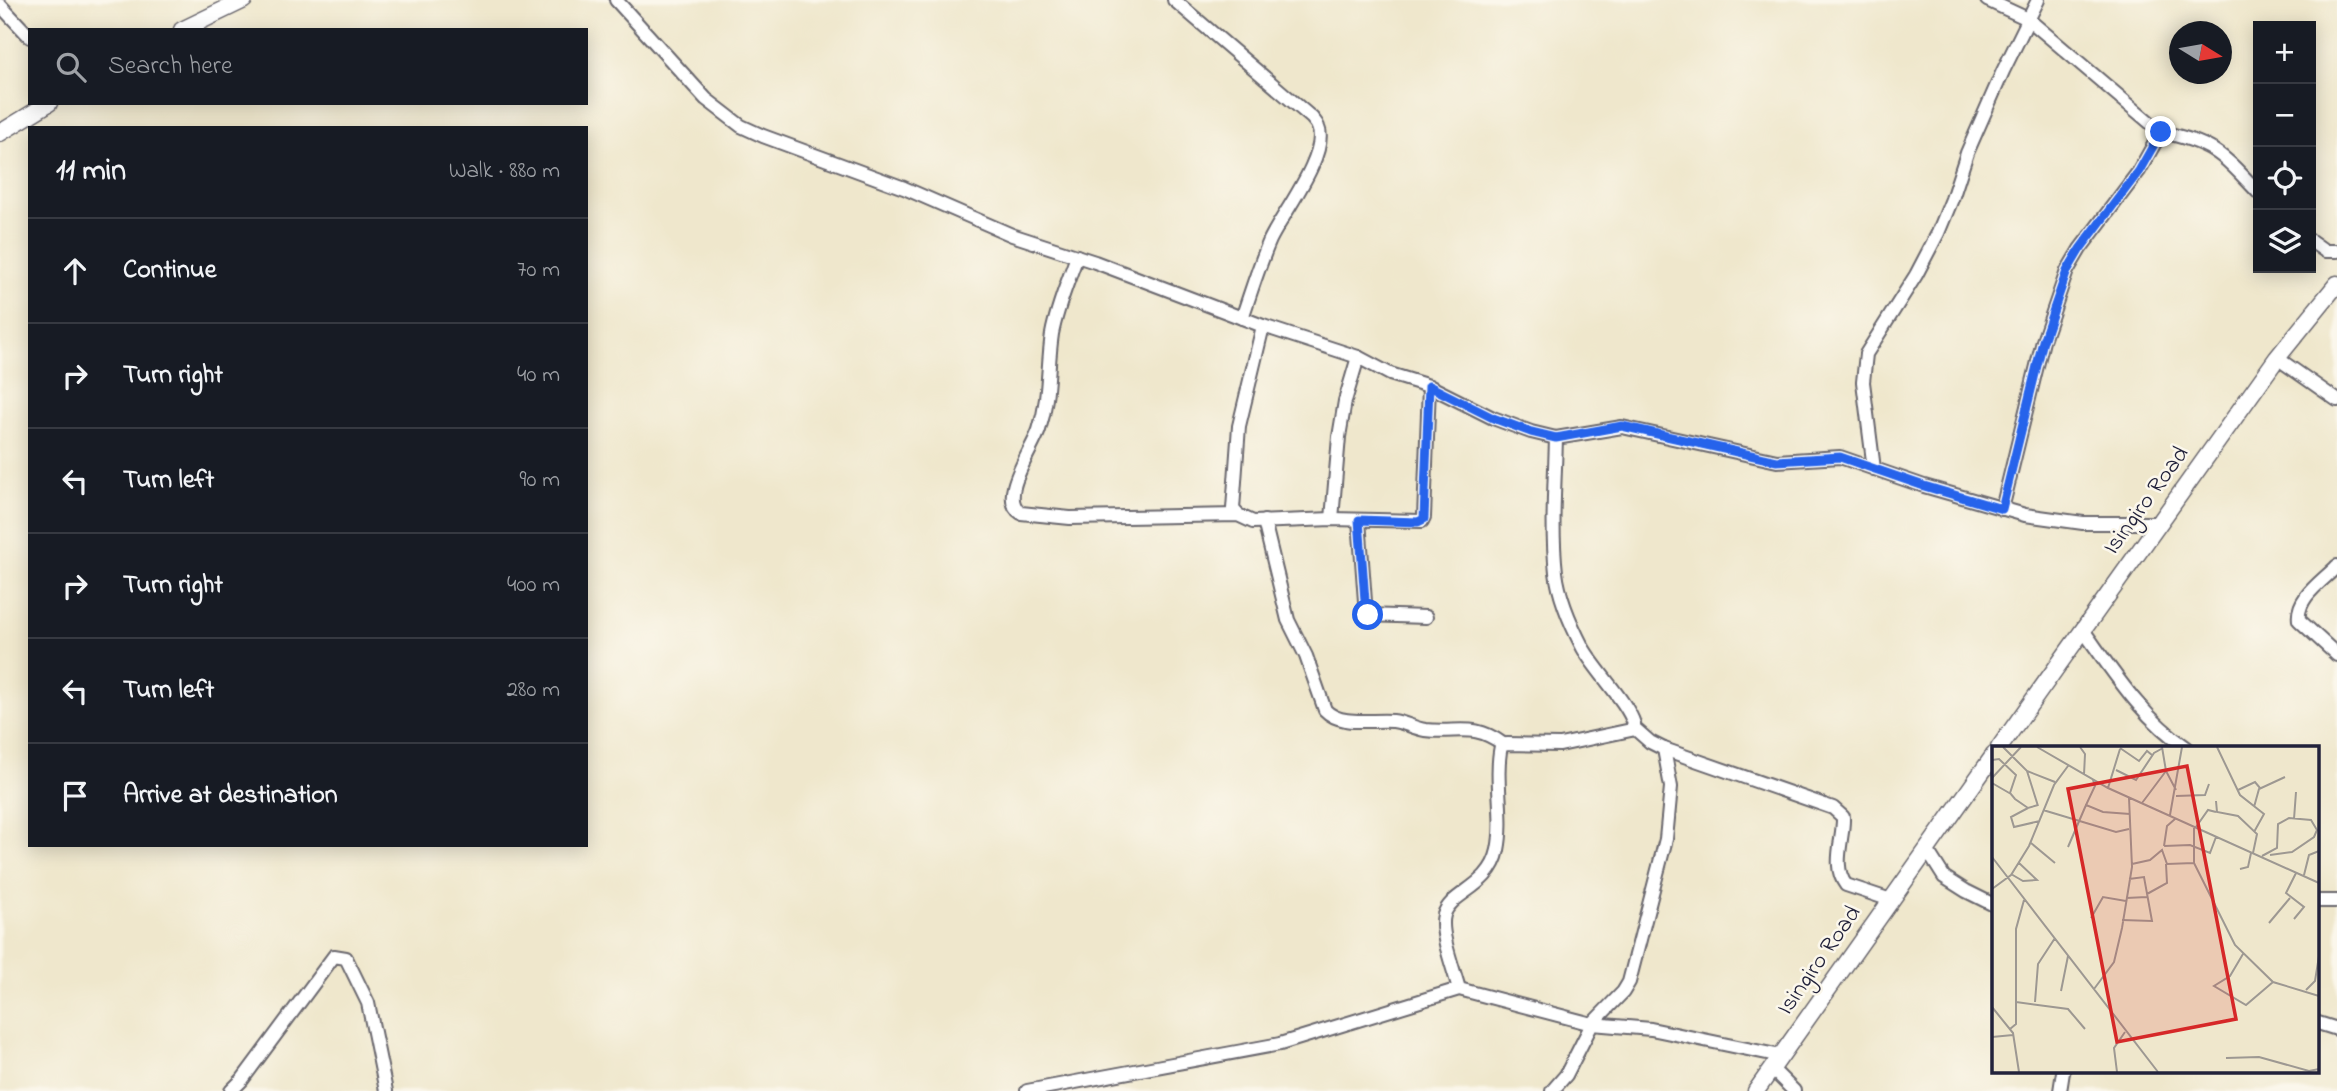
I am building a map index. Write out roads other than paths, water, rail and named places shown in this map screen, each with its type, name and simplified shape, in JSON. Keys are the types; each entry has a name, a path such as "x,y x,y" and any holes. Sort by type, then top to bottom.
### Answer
{"main road":[{"path":"186,28 244,0"},
{"path":"0,133 46,105"},
{"name":"Isingiro Road","path":"2000,746 2277,358 2337,284"},
{"name":"Isingiro Road","path":"1756,1091 1992,758"}],"street":[{"path":"616,0 706,99 741,126 795,149 904,188 1012,235 1077,256 1262,327 1358,357 1390,374 1429,386 1493,418 1531,432 1556,438 1622,426 1777,461 1840,457 2002,509 2047,519 2083,523 2160,523"},
{"path":"1174,0 1312,118 1318,127 1319,144 1308,174 1276,228 1242,318"},
{"path":"1987,0 2028,19 2161,132 2193,138 2214,148 2253,187"},
{"path":"1874,469 1863,382 1866,354 1916,275 1938,233 1967,153 2038,0"},
{"path":"0,5 28,35"},
{"path":"2002,509 2043,341 2067,271 2080,249 2139,171 2161,132"},
{"path":"2316,245 2325,251 2337,251"},
{"path":"1077,256 1058,306 1052,334 1046,406 1034,443 1013,487 1014,509 1031,516 1070,518 1238,515"},
{"path":"1262,327 1239,426 1233,509 1238,515 1253,522 1332,519 1418,522 1424,519 1429,386"},
{"path":"1332,519 1343,413 1358,357"},
{"path":"2277,358 2337,400"},
{"path":"1556,438 1556,573 1562,599 1574,631 1592,664 1628,711 1633,727 1650,742 1664,749 1833,808 1843,817 1839,853 1841,878 1846,885 1891,900"},
{"path":"1359,520 1366,615 1426,617"},
{"path":"1265,521 1288,621 1306,656 1325,710 1330,716 1373,722 1393,721 1426,730 1478,730 1503,744 1560,745 1631,730 1633,727"},
{"path":"2337,566 2310,592 2301,604 2298,615 2299,620 2337,656"},
{"path":"2082,630 2144,713 2166,734 2184,746"},
{"path":"1459,989 1443,930 1443,916 1447,907 1479,883 1493,867 1500,831 1500,750 1503,744"},
{"path":"1552,1091 1566,1075 1592,1024 1623,992 1629,982 1666,839 1671,787 1664,749"},
{"path":"1927,850 1944,877 1992,904"},
{"path":"231,1091 334,956 346,958 368,1003 386,1091"},
{"path":"1027,1091 1280,1044 1459,989 1592,1024 1651,1029 1777,1062 1794,1091"},
{"path":"2320,1024 2337,1029"}]}
